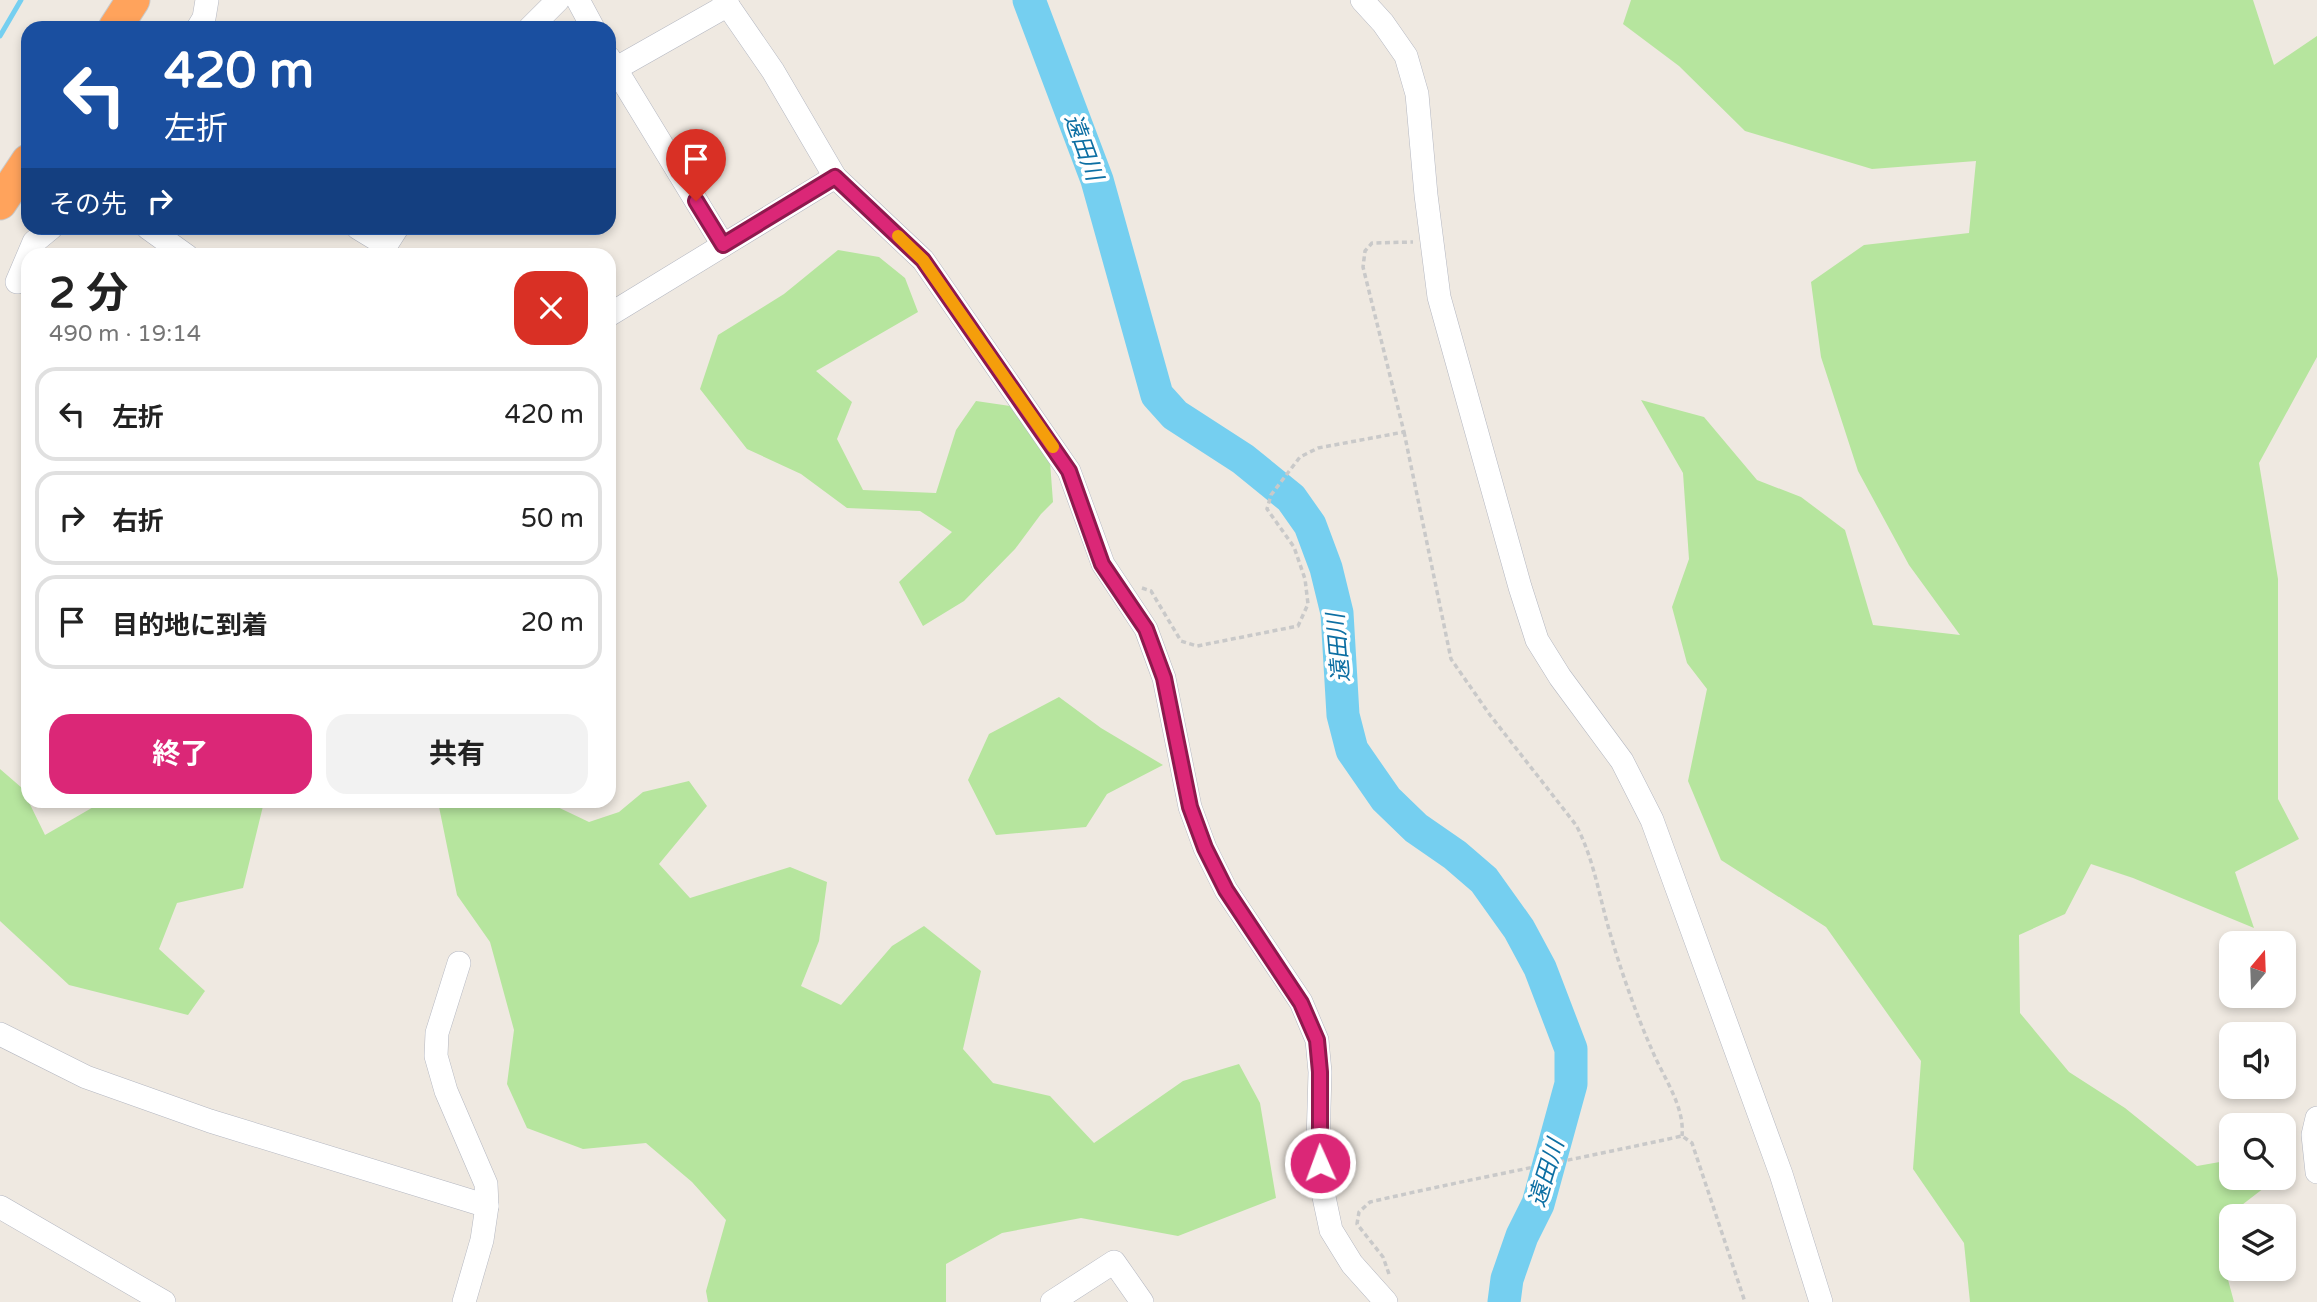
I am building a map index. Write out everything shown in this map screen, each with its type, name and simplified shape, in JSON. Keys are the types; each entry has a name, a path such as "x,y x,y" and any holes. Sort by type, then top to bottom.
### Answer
{"highway":[{"path":"120,21 133,0"},
{"path":"0,203 21,172"}],"street":[{"path":"537,21 558,0"},
{"path":"578,0 589,21"},
{"path":"1362,0 1383,23 1406,56 1417,94 1439,297 1537,640 1560,677 1622,761 1652,820 1781,1174 1821,1302"},
{"path":"616,62 726,3 773,71 835,177 923,260 1069,471 1102,564 1146,629 1164,678 1190,807 1205,848 1226,890 1301,1003 1317,1040 1320,1072 1318,1143 1321,1183 1331,1230 1377,1299"},
{"path":"616,71 723,245"},
{"path":"616,311 835,177"},
{"path":"31,248 42,235"},
{"path":"158,235 176,248"},
{"path":"459,963 437,1033 436,1056 446,1091 486,1184 487,1206 482,1240 464,1302"},
{"path":"0,1034 86,1077 197,1117 487,1206"},
{"path":"2317,1118 2313,1135 2317,1172"},
{"path":"0,1207 164,1302"},
{"path":"1052,1302 1114,1262 1142,1302"}],"path":[{"path":"1432,241 1372,243 1365,251 1363,267 1404,432 1451,659 1490,715 1576,825 1584,841 1615,947 1652,1051 1670,1085 1683,1127 1682,1136"},
{"path":"1120,589 1137,586 1151,591 1181,641 1197,646 1298,626 1308,604 1305,579 1294,547 1267,509 1271,495 1300,457 1318,448 1404,432"},
{"path":"1377,1299 1389,1276 1383,1257 1357,1224 1359,1212 1370,1202 1492,1174 1560,1163 1682,1136 1692,1143 1745,1302"}],"green space":[{"path":"1631,0 2253,0 2274,65 2317,36 2317,357 2259,463 2278,579 2278,799 2299,839 2235,872 2254,928 2133,878 2091,864 2065,914 2019,935 2020,1013 2069,1072 2125,1108 2197,1166 2219,1162 2219,1190 2261,1190 2243,1204 2219,1204 2219,1281 2228,1281 2234,1302 1970,1302 1964,1243 1913,1169 1921,1061 1826,927 1721,860 1688,781 1707,689 1687,663 1672,607 1689,559 1683,473 1641,400 1704,417 1757,480 1801,497 1845,530 1873,625 1960,635 1909,565 1858,471 1821,357 1811,282 1864,245 1969,233 1976,161 1872,169 1745,131 1679,66 1623,24"},
{"path":"838,250 879,257 905,278 918,312 816,371 852,402 837,439 863,490 936,493 956,430 976,401 1017,407 1050,462 1053,502 1015,549 964,601 923,626 899,582 952,532 920,511 847,508 801,474 747,449 700,389 718,335 784,294"},
{"path":"1059,697 1101,728 1163,765 1107,794 1086,827 996,835 968,780 989,734"},
{"path":"0,769 21,787 21,808 32,808 45,835 92,808 263,808 243,888 177,903 159,949 205,991 188,1015 69,985 0,921"},
{"path":"689,781 707,806 659,864 690,898 790,867 827,882 819,941 801,986 841,1005 892,946 924,926 981,971 963,1049 993,1083 1050,1096 1094,1143 1183,1081 1239,1064 1260,1103 1276,1198 1178,1236 1081,1218 1002,1233 946,1264 946,1302 708,1302 706,1291 726,1220 692,1182 646,1143 583,1149 527,1128 507,1084 514,1030 490,942 457,895 439,808 560,808 589,822 619,812 643,792"}],"waterway":[{"path":"0,36 21,0"},
{"name":"遠田川","path":"1029,0 1097,180 1157,395 1175,415 1243,459 1291,498 1310,525 1326,568 1337,613 1343,715 1352,750 1386,799 1416,828 1455,855 1484,880 1519,929 1540,968 1571,1049 1571,1084 1538,1204 1522,1236 1507,1279 1504,1302"}],"slow traffic":[{"path":"898,236 923,260 1053,447"}],"route":[{"path":"696,201 723,245 835,177 923,260 1036,420 1069,471 1087,515 1102,564 1146,629 1164,678 1190,807 1205,848 1226,890 1301,1003 1317,1040 1320,1072 1320,1163"}]}
